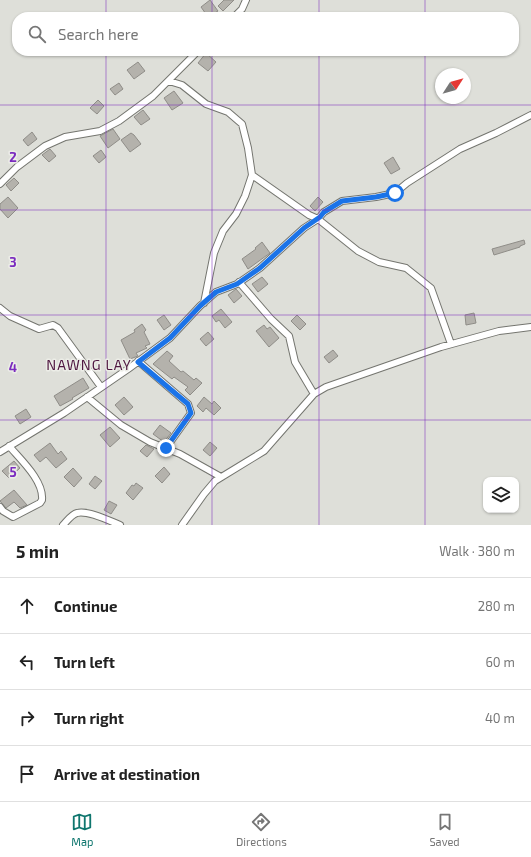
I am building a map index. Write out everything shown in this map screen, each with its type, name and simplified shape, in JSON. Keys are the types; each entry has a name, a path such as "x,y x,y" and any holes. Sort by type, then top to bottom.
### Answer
{"street":[{"path":"239,12 246,0"},
{"path":"0,184 17,167 45,146 65,136 100,131 119,121 153,96 193,56"},
{"path":"169,81 182,85 206,104 228,112 242,124 248,148 252,175 245,196 236,214 223,232 214,254 204,303"},
{"path":"0,452 87,397 138,362 170,338 216,292 240,282 260,268 304,228 318,219 324,212 342,201 370,198 395,193 407,183 460,149 531,115"},
{"path":"252,175 309,215 318,219 358,251 379,262 406,268 431,288 451,344"},
{"path":"240,282 271,319 289,336 295,362 314,394"},
{"path":"0,308 10,316 39,329 54,325 58,328 101,387"},
{"path":"182,525 215,481 264,451 314,394 326,386 451,344 499,332 531,327"},
{"path":"138,362 177,394 188,404 191,410 191,413 166,448"},
{"path":"87,397 121,425 150,442 180,454 221,477"},
{"path":"0,507 3,511 13,517 42,500 42,488 35,477 9,446"},
{"path":"63,525 78,512 95,515 120,525"}],"building":[{"path":"210,0 218,11 204,12 201,7"},
{"path":"224,0 234,0 223,11 218,6"},
{"path":"204,56 209,56 216,62 208,71 198,63"},
{"path":"138,62 145,71 134,79 127,70"},
{"path":"119,83 123,89 115,95 110,89"},
{"path":"174,91 183,103 172,110 164,98"},
{"path":"98,100 104,106 97,114 90,108"},
{"path":"143,110 150,119 141,125 134,117"},
{"path":"113,129 120,139 108,148 100,136"},
{"path":"32,132 37,139 28,146 23,140"},
{"path":"131,133 141,144 130,152 121,140"},
{"path":"50,149 56,156 49,162 42,155"},
{"path":"101,150 106,157 99,163 93,156"},
{"path":"393,157 400,169 391,174 384,163"},
{"path":"14,178 19,183 11,191 6,185"},
{"path":"8,197 18,208 8,218 0,209 0,204"},
{"path":"318,197 323,202 315,211 310,206"},
{"path":"524,240 525,244 520,247 494,255 492,249"},
{"path":"262,242 270,253 248,269 242,259 256,249 255,248"},
{"path":"262,277 268,284 258,292 252,284"},
{"path":"236,289 242,296 234,303 228,295"},
{"path":"221,309 232,322 225,328 219,320 216,322 212,316"},
{"path":"474,313 476,323 466,325 465,315"},
{"path":"164,315 171,325 164,330 157,320"},
{"path":"297,315 306,324 300,330 291,321"},
{"path":"142,324 146,330 144,332 150,344 145,346 147,348 136,353 138,356 130,359 121,340 135,332 134,330"},
{"path":"264,325 267,329 270,327 279,338 269,347 256,331"},
{"path":"208,332 214,339 206,346 200,339"},
{"path":"333,350 338,356 329,363 324,357"},
{"path":"167,351 173,356 169,361 181,372 183,371 194,380 196,378 202,383 190,395 185,390 188,387 174,377 172,379 153,364"},
{"path":"83,378 89,388 60,406 54,396"},
{"path":"124,397 133,407 124,415 115,405"},
{"path":"204,397 212,404 214,401 221,408 214,415 206,408 203,412 197,406"},
{"path":"26,409 31,417 20,424 15,416"},
{"path":"160,425 171,433 164,442 153,434"},
{"path":"110,427 120,438 110,447 100,435"},
{"path":"210,442 217,448 210,456 203,450"},
{"path":"50,443 58,454 61,451 67,459 56,468 46,457 40,462 34,455"},
{"path":"146,445 154,449 147,457 140,451"},
{"path":"14,461 20,468 9,478 2,471"},
{"path":"164,467 170,474 162,483 155,476"},
{"path":"73,468 82,478 74,487 64,477"},
{"path":"95,476 102,481 95,489 89,484"},
{"path":"136,483 143,488 133,500 126,493 132,485 134,486"},
{"path":"14,490 27,505 20,508 14,502 6,508 0,501"},
{"path":"109,501 117,505 111,514 104,510"}],"district":[{"name":"NAWNG LAY","path":"89,365"}],"route":[{"path":"166,448 191,413 191,410 188,404 138,362 170,338 200,306 216,292 237,284 260,268 324,212 342,201 395,193"}]}
